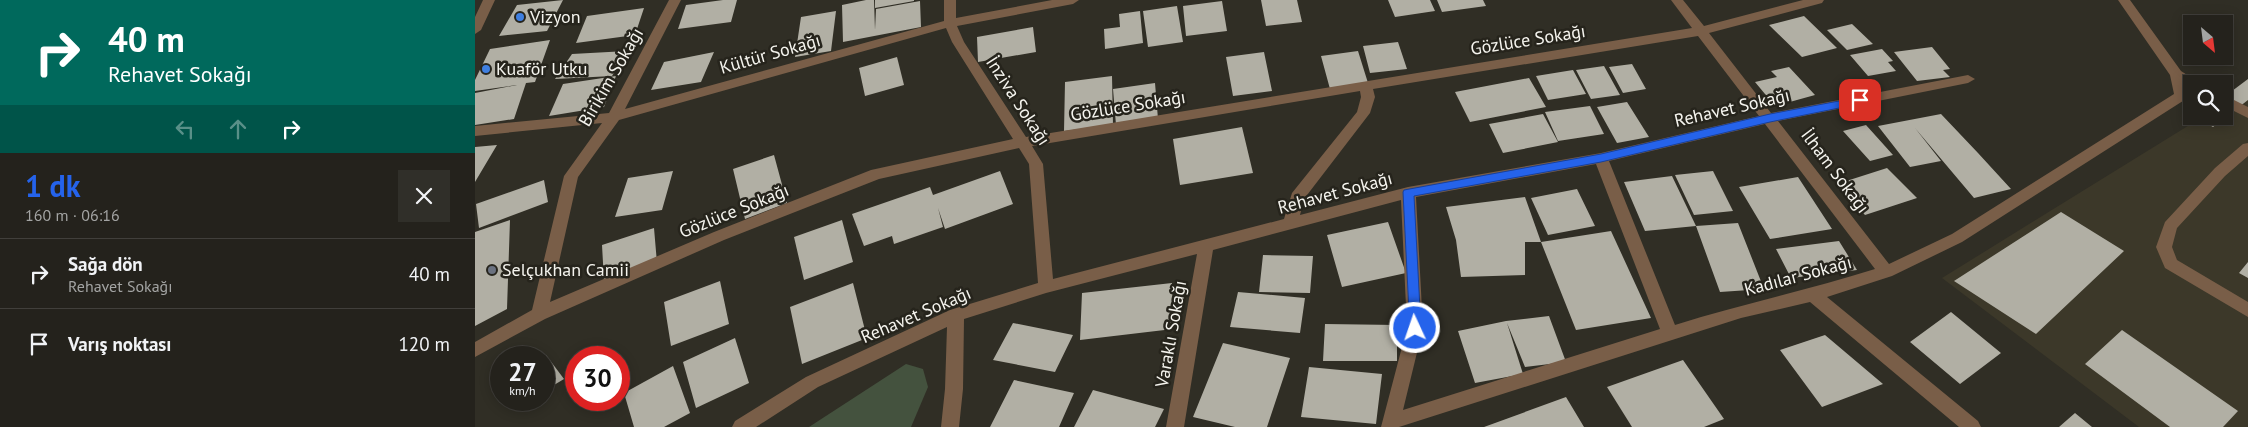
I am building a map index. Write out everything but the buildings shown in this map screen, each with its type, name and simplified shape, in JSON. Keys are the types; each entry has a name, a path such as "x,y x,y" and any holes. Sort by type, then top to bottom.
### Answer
{"street":[{"name":"Birikim Sokağı","path":"539,314 571,176 614,117 675,0"},
{"name":"İnziva Sokağı","path":"950,0 950,23 957,42 1036,164 1046,287"},
{"name":"Kültür Sokağı","path":"475,131 614,117 950,23 1073,0"},
{"name":"İlham Sokağı","path":"1677,0 1770,118 1886,272"},
{"name":"Gözlüce Sokağı","path":"475,350 539,314 719,236 876,174 1023,142 1701,31 1818,0"},
{"path":"2124,0 2176,74 2183,78"},
{"path":"475,30 488,1"},
{"name":"Kadılar Sokağı","path":"1391,424 1741,311 1813,296 1886,272 1957,238 2181,96 2176,74"},
{"name":"Rehavet Sokağı","path":"741,427 812,382 956,315 1046,287 1206,247 1408,192 1601,158 1770,118 1968,79"},
{"path":"1290,224 1297,198 1363,113 1368,97 1366,86"},
{"path":"2233,105 2248,113"},
{"path":"2248,148 2220,172 2170,226 2164,247 2171,264 2248,310"},
{"path":"1601,158 1670,333"},
{"path":"1391,424 1415,328 1408,192"},
{"name":"Varaklı Sokağı","path":"1175,427 1206,247"},
{"path":"1813,296 1972,427"},
{"path":"950,427 954,389 956,315"}],"shaded area":[{"path":"2248,93 2248,427 2139,427 1942,278 2189,125 2233,125 2233,101"}],"green space":[{"path":"906,364 923,369 928,387 911,427 809,427"}],"place":[{"name":"Vizyon","path":"520,17"},
{"name":"Kuaför Utku","path":"486,69"},
{"name":"Selçukhan Camii","path":"492,270"}],"route":[{"path":"1415,328 1408,192 1601,158 1770,118 1860,100"}]}
